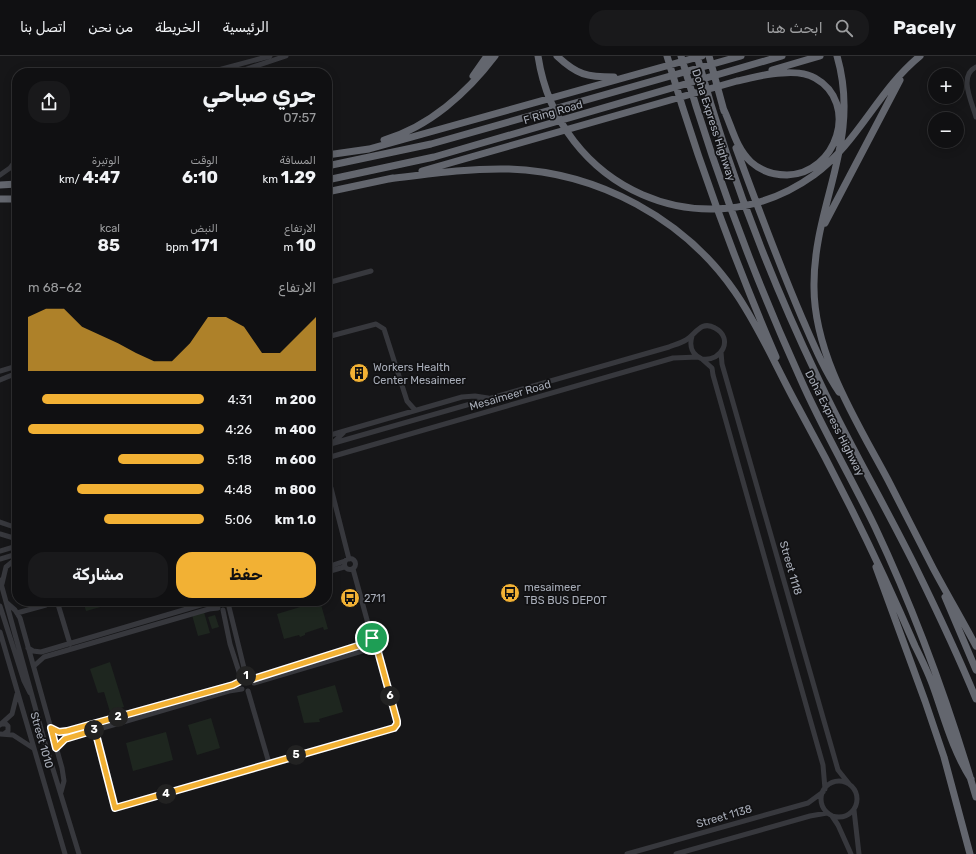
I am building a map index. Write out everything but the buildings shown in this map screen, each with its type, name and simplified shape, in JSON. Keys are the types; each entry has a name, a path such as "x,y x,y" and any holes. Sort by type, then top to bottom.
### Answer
{"highway":[{"path":"453,101 488,56"},
{"path":"332,154 376,143 406,132 433,117 478,78 495,56"},
{"path":"538,56 549,97 557,116 572,139 603,170 629,188 648,197 677,206 711,210 760,202 793,189 815,174 834,159 896,80 920,56"},
{"path":"557,56 574,71 594,77 614,77 662,68"},
{"path":"667,56 688,127 715,207 747,288 798,407"},
{"name":"Doha Express Highway","path":"681,56 713,161 759,286 802,382 875,528 894,571 950,711 976,797"},
{"name":"Doha Express Highway","path":"697,56 726,156 774,281 817,376 856,455 916,567 976,699"},
{"path":"332,155 369,149 702,56"},
{"path":"709,56 723,108 784,277 831,381 848,405"},
{"name":"F Ring Road","path":"332,165 431,144 741,56"},
{"name":"F Ring Road","path":"332,179 434,157 782,56"},
{"path":"332,191 389,179 528,142 820,56"},
{"path":"837,56 843,81 845,124 820,234 814,268 814,298 820,334 848,405 976,646"},
{"path":"820,234 894,90 905,73 920,56"},
{"path":"723,108 741,150 756,166 774,174 789,175 803,172 821,162 834,144 838,127 838,114 833,97 826,87 814,77 781,72 737,81"},
{"path":"389,179 449,171 491,169 533,171 563,176 599,187 640,206 672,227 692,243 724,277 744,307 812,431 884,575 933,687 959,761 971,779"},
{"path":"0,185 12,185"},
{"path":"0,199 12,199"},
{"path":"870,547 934,729 970,854"},
{"path":"934,569 976,670"},
{"path":"962,830 965,854"}],"street":[{"path":"226,68 270,56"},
{"path":"250,68 286,56"},
{"path":"976,66 968,68 964,72 963,78 976,118"},
{"path":"0,175 12,165"},
{"path":"332,282 371,271"},
{"path":"332,336 376,324 380,326 386,333 407,401 415,410"},
{"path":"705,326 716,328 723,336 724,347 722,352 713,359 700,358 695,354 690,346 692,336 695,331 705,326"},
{"name":"Mesaimeer Road","path":"332,444 669,347 692,336"},
{"name":"Street 1118","path":"722,352 722,364 838,770 850,785"},
{"name":"Mesaimeer Road","path":"332,457 673,358 700,358"},
{"name":"Street 1118","path":"700,358 712,368 823,765 824,790"},
{"path":"0,368 12,366"},
{"path":"0,371 12,367"},
{"path":"0,376 12,373"},
{"path":"0,380 12,374"},
{"path":"332,434 466,396 489,398"},
{"path":"404,414 407,401"},
{"path":"332,442 346,430"},
{"path":"332,497 348,570 353,569"},
{"path":"0,522 12,526"},
{"path":"0,534 12,538"},
{"path":"0,551 12,547"},
{"path":"0,559 12,555"},
{"path":"2,587 6,567 12,562"},
{"path":"332,569 346,562"},
{"path":"95,730 115,808 394,728 397,721 377,648 378,643 376,639 372,638 353,569 355,562 346,562 332,566"},
{"name":"Street 1010","path":"0,580 79,854"},
{"name":"Street 1010","path":"7,603 17,613 34,666 63,774 61,793"},
{"path":"0,606 24,681 33,697"},
{"path":"17,613 42,606"},
{"path":"59,606 70,644"},
{"path":"28,648 35,652 43,651 198,606"},
{"path":"219,606 221,609 230,644 242,678"},
{"path":"34,666 44,657 209,609 221,609 226,606"},
{"path":"231,606 242,678 242,689"},
{"name":"Street 1010","path":"0,632 65,854"},
{"path":"253,681 367,643 372,638"},
{"path":"367,643 369,649"},
{"path":"51,728 59,732 67,731 242,678 253,681 377,648"},
{"path":"43,651 44,657"},
{"path":"248,691 252,689 253,681"},
{"path":"56,748 62,740 68,738 242,689 248,691"},
{"path":"248,691 269,763"},
{"path":"1,724 12,714 17,692"},
{"path":"1,724 6,724 8,726 8,731 2,734"},
{"path":"67,731 66,735 68,738"},
{"path":"2,734 18,736 34,748"},
{"path":"851,854 838,824 822,803 824,790 835,782 846,782 850,785 854,789 858,800 854,810 859,854"},
{"name":"Street 1138","path":"627,854 808,802 824,790"},
{"path":"676,854 803,818 829,814 846,816 854,810"}],"shaded area":[{"path":"84,606 104,606 86,611"},
{"path":"303,606 321,606 328,629 324,630 323,627 305,633 305,635 300,637 299,635 284,639 277,614"},
{"path":"204,612 210,633 198,636 192,615"},
{"path":"215,615 219,627 212,629 208,617"},
{"path":"110,662 124,707 110,712 104,692 98,693 90,669"},
{"path":"335,685 343,712 319,719 320,722 304,723 297,696"},
{"path":"211,718 220,748 197,755 188,725"},
{"path":"166,732 173,760 133,771 126,743"}],"place":[{"name":"Workers Health Center Mesaimeer","path":"359,373"},
{"name":"mesaimeer TBS BUS DEPOT","path":"510,593"},
{"name":"2711","path":"350,598"}],"route":[{"path":"372,638 376,639 378,643 377,648 397,721 394,728 115,808 95,730 62,740 56,748 51,728 59,732 67,731 233,685 239,682 244,676 250,676 253,679 367,643 368,640 372,638"}]}
